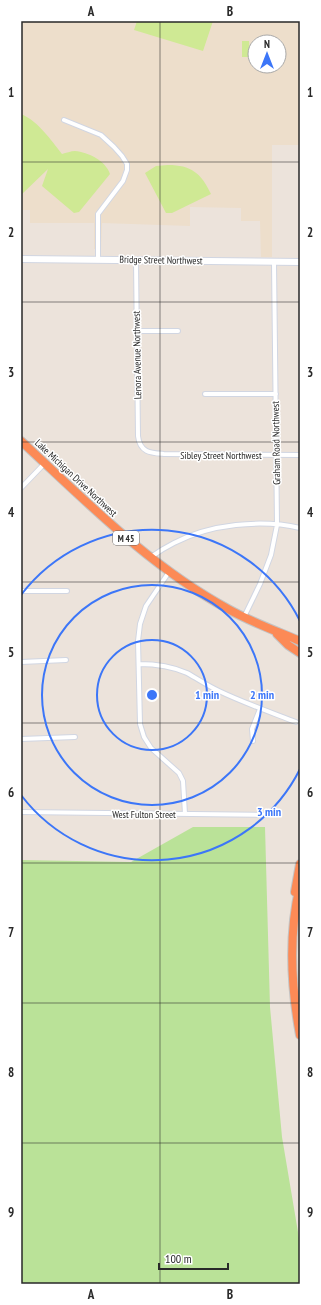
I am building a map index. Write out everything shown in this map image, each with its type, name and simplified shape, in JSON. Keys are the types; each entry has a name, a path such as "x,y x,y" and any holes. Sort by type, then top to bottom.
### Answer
{"highway":[{"name":"Lake Michigan Drive Northwest","path":"21,440 122,534 169,572 244,618 300,641"},
{"path":"274,630 288,645 300,654"},
{"path":"300,864 293,904 294,922 292,971 295,1006 300,1035"},
{"path":"294,922 300,886"}],"main road":[{"name":"Bridge Street Northwest","path":"21,259 300,262"}],"street":[{"path":"64,120 101,136 114,147 127,164 127,170 123,181 98,214 98,260"},
{"name":"Lenora Avenue Northwest","path":"136,260 138,436 139,442 143,448"},
{"name":"Graham Road Northwest","path":"244,618 260,584 271,555 277,525 274,262"},
{"path":"137,331 178,331"},
{"path":"204,394 276,394"},
{"name":"Sibley Street Northwest","path":"143,448 151,453 164,454 300,455"},
{"path":"21,488 45,463"},
{"path":"151,557 175,542 191,536 238,524 277,525 300,528"},
{"path":"169,572 146,606 140,624 138,642 140,724 144,737 151,748 179,773 183,781 185,814"},
{"path":"21,591 67,591"},
{"path":"21,662 66,660"},
{"path":"139,664 156,664 187,673 218,691 260,709 296,722"},
{"path":"253,741 252,729 260,709"},
{"path":"21,739 75,737"},
{"name":"West Fulton Street","path":"21,812 268,815"}],"shaded area":[{"path":"21,21 300,21 300,145 272,145 272,257 261,257 260,221 241,221 241,208 190,207 190,226 102,223 101,249 94,249 94,223 30,223 30,210 21,210"}],"green space":[{"path":"137,21 213,21 203,51 134,30"},
{"path":"242,41 247,41 247,57 242,57"},
{"path":"21,114 39,126 62,154 75,151 85,153 101,161 108,169 110,174 79,212 74,213 42,186 48,169 21,195"},
{"path":"176,165 194,172 203,181 211,194 172,213 166,213 145,173 156,166"},
{"path":"193,827 265,827 270,1007 282,1137 300,1244 300,1284 21,1284 21,860 131,862"}]}
